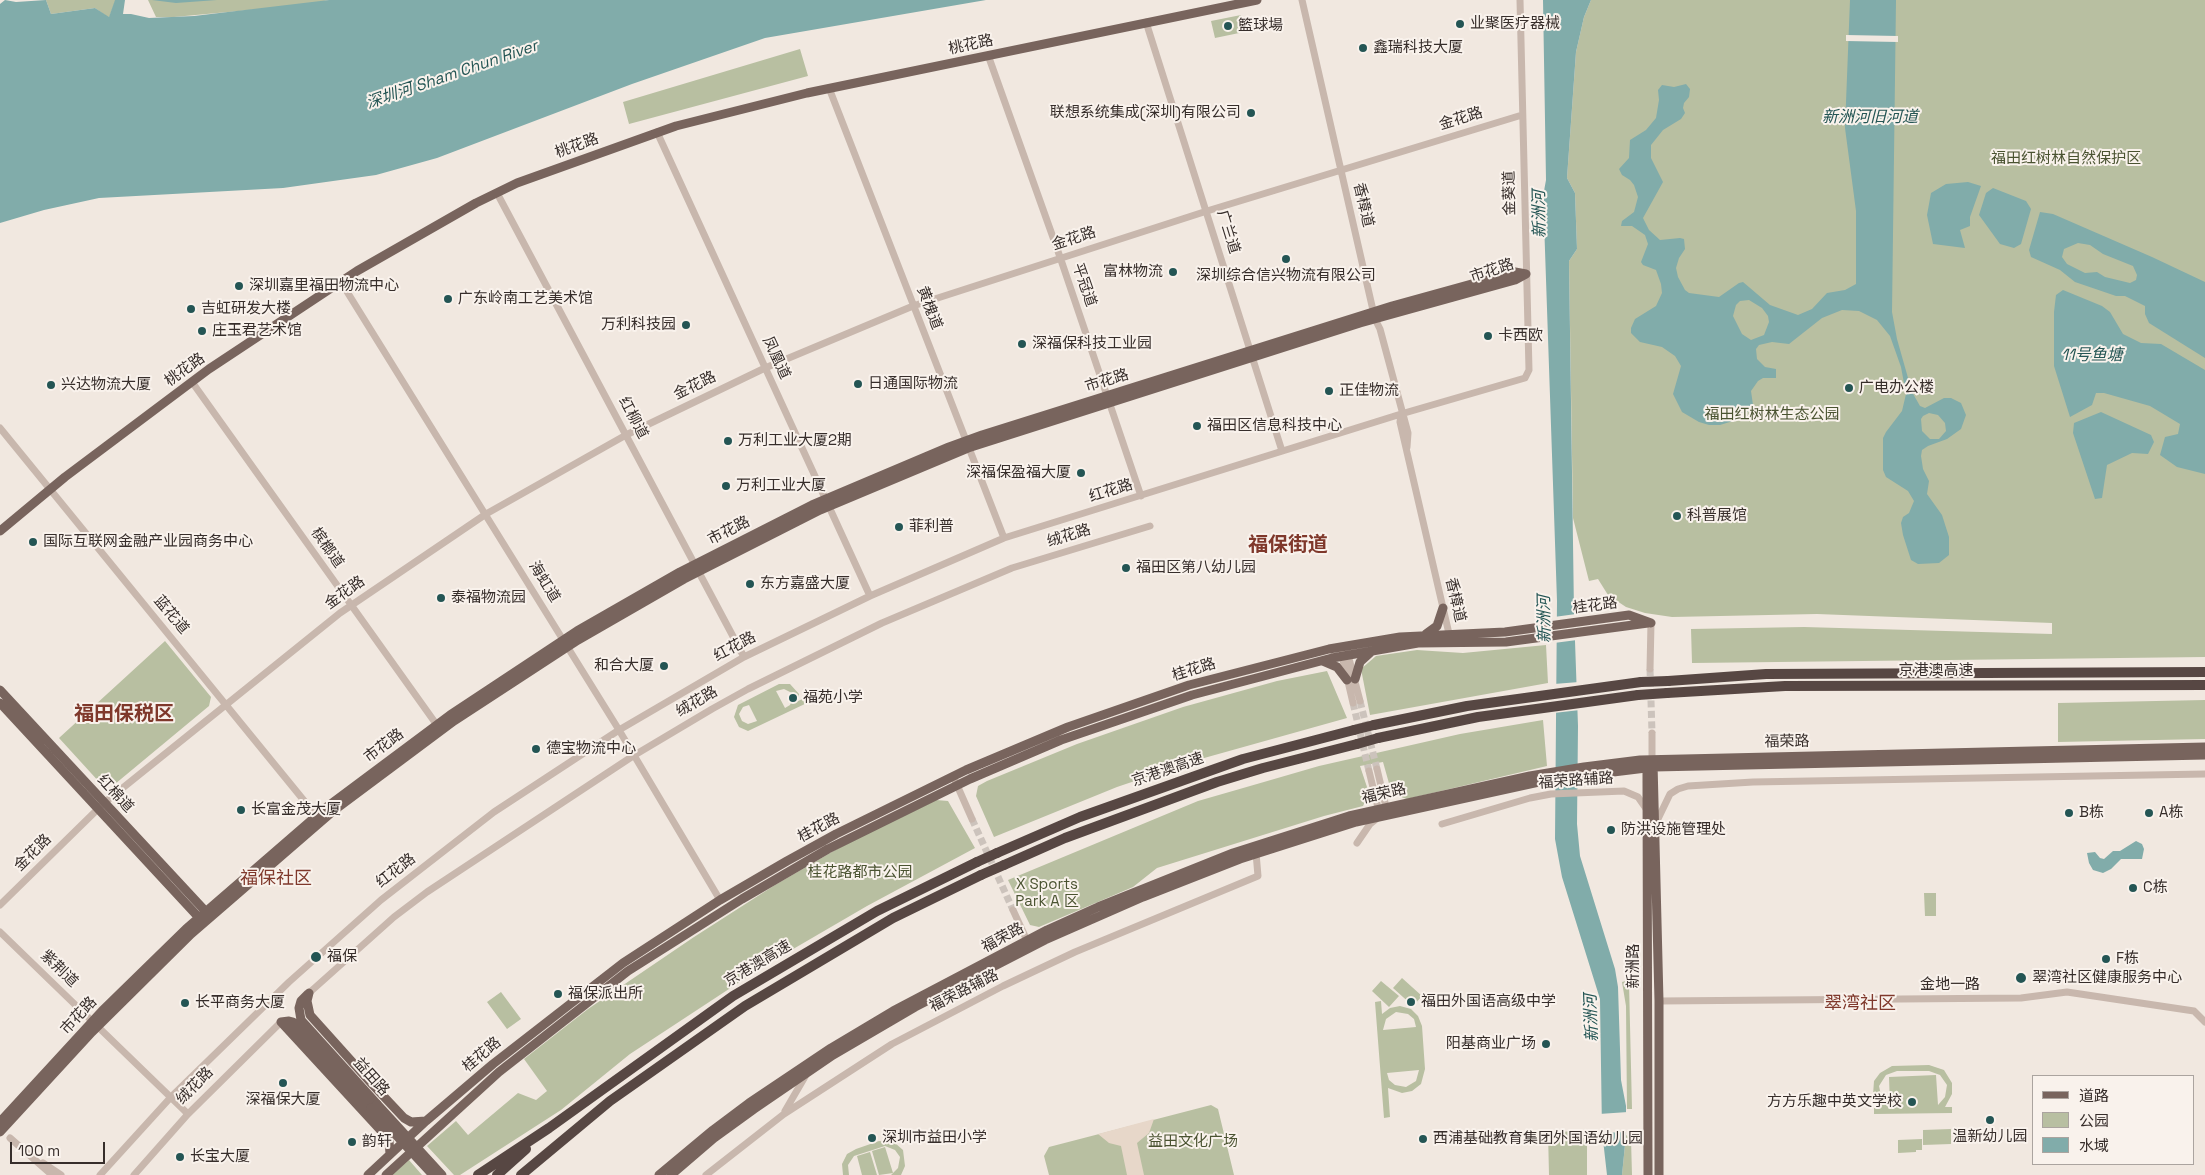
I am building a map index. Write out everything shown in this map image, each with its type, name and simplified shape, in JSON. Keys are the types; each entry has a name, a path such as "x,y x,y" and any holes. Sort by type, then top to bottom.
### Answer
{"highway":[{"name":"京港澳高速","path":"549,1128 733,996 877,911 977,862 1080,817 1226,765 1374,725 1458,708 1533,695 1641,682 1766,674 2205,672"},
{"name":"京港澳高速","path":"521,1175 578,1127 679,1051 745,1006 893,918 981,874 1065,838 1263,768 1427,727 1535,708 1638,695 1784,686 2205,685"},
{"path":"478,1175 549,1128"},
{"path":"497,1175 549,1128"}],"main road":[{"name":"桃花路","path":"0,531 50,489 192,382 341,282 476,203 525,180 656,132 829,88 1257,0"},
{"name":"市花路","path":"0,1129 95,1023 208,914 319,818 439,727 566,643 697,568 827,503 967,444 1515,272 1526,274"},
{"path":"1422,635 1437,626 1443,608"},
{"name":"桂花路","path":"368,1175 426,1120 602,978 720,900 836,834 953,776 1068,727 1189,685 1344,646 1400,637 1485,634 1629,616 1651,623"},
{"name":"桂花路","path":"386,1175 498,1072 628,971 742,899 828,849 957,785 1061,740 1135,714 1224,685 1320,661 1418,643 1506,642 1651,623"},
{"path":"1320,661 1337,667 1351,679 1360,662 1375,650"},
{"name":"红棉道","path":"0,690 201,921"},
{"name":"红棉道","path":"0,703 208,914"},
{"name":"福荣路","path":"671,1175 714,1138 807,1073 900,1016 1098,907 1240,851 1340,819 1383,812 1584,770 1651,764 2205,747"},
{"name":"福荣路","path":"1651,764 2205,755"},
{"name":"新洲路","path":"1648,1175 1647,810 1651,764"},
{"name":"新洲路","path":"1651,764 1656,825 1659,1175"},
{"name":"福荣路","path":"659,1175 713,1130 748,1104 831,1048 893,1011 1029,944 1102,914 1256,853 1383,812"},
{"path":"309,993 307,1001 310,1015 404,1118 412,1122 426,1120"},
{"name":"益田路","path":"309,993 301,1001 299,1008 301,1020 433,1175"},
{"name":"益田路","path":"281,1022 289,1020 293,1022 442,1175"},
{"path":"281,1022 385,1135 389,1141 390,1154"},
{"path":"385,1135 392,1134 403,1124 404,1118"}],"street":[{"name":"香樟道","path":"1302,0 1374,315 1380,329 1402,414 1400,422 1451,643"},
{"name":"金葵道","path":"1520,0 1529,370 1525,378 1520,381"},
{"name":"广兰道","path":"1146,22 1282,451"},
{"name":"平冠道","path":"988,55 1141,496"},
{"name":"黄槐道","path":"829,88 1004,538"},
{"name":"金花路","path":"0,905 101,806 225,703 351,605 486,514 626,435 765,368 913,306 1207,210 1522,115"},
{"name":"凤凰道","path":"656,132 870,596"},
{"name":"红柳道","path":"497,193 744,656"},
{"name":"海虹道","path":"341,282 566,643 720,900"},
{"name":"红花路","path":"100,1175 172,1097 289,982 380,900 494,812 619,730 744,656 870,596 1004,538 1402,414 1520,381"},
{"name":"槟榔道","path":"192,382 439,727"},
{"name":"蓝花道","path":"0,428 319,818"},
{"name":"绒花路","path":"309,993 394,917 427,892 633,756 748,689 882,623 1012,568 1150,526"},
{"path":"1603,618 1604,628"},
{"path":"1650,669 1651,623"},
{"path":"1344,646 1356,702"},
{"name":"新洲路","path":"1651,764 1652,733"},
{"path":"1377,769 1383,812"},
{"path":"1369,771 1383,812"},
{"path":"1656,825 1670,794 1688,786 1753,782 2205,774"},
{"path":"953,776 972,819"},
{"name":"福荣路辅路","path":"1442,824 1530,798 1551,794 1630,792 1638,797 1647,810"},
{"path":"1357,843 1370,824 1383,812"},
{"name":"福荣路辅路","path":"706,1175 784,1114 892,1044 1003,986 1075,952 1258,876 1256,853"},
{"path":"1013,910 1029,944"},
{"name":"紫荆道","path":"0,932 188,1114"},
{"name":"金地一路","path":"1659,1001 2021,998 2066,992 2194,1011 2205,1022"},
{"name":"绒花路","path":"134,1175 188,1114 281,1022"},
{"path":"784,1114 807,1073"},
{"path":"10,1138 52,1175"},
{"path":"34,1158 61,1175"}],"green space":[{"path":"46,0 115,0 115,2 109,18 95,8 51,14"},
{"path":"148,0 329,0 304,5 156,17"},
{"name":"福田红树林生态公园","path":"1591,0 2205,0 2205,657 1692,663 1691,629 1804,627 2052,634 2052,623 1817,614 1672,617 1645,613 1626,607 1608,595 1598,579 1589,581 1573,518 1569,261 1577,249 1575,193 1567,178 1576,52 1584,17"},
{"name":"籃球場","path":"1241,15 1244,32 1215,38 1211,21"},
{"path":"800,49 808,76 629,124 623,102"},
{"path":"165,641 211,697 209,706 115,784 101,784 59,738"},
{"path":"1546,645 1548,683 1370,715 1361,669 1376,656 1417,650 1463,653"},
{"path":"1327,671 1347,718 1197,760 1117,787 994,837 976,796 978,786 987,781 1077,744 1183,707 1277,681"},
{"path":"779,684 790,684 799,694 798,701 807,697 809,702 748,731 739,727 734,717 738,705","holes":["784,689 792,693 793,698 790,705 785,708 776,691","749,705 757,721 748,724 742,721 739,714 743,707"]},
{"path":"2205,700 2205,739 2058,742 2058,703"},
{"name":"X Sports Park A 区","path":"1543,720 1547,766 1407,799 1392,794 1383,762 1360,766 1369,793 1363,806 1324,816 1157,868 1133,887 1039,927 1030,925 1008,880 1198,801 1319,766 1460,734"},
{"name":"桂花路都市公园","path":"936,800 948,801 975,848 867,906 764,966 630,1054 561,1110 460,1175 454,1175 427,1146 456,1121 468,1135 518,1093 536,1100 547,1091 524,1059 588,1009 775,885 844,845"},
{"path":"1924,893 1936,893 1936,916 1925,916"},
{"path":"1402,978 1422,996 1413,1006 1393,988"},
{"path":"1381,981 1399,996 1389,1007 1372,991"},
{"path":"1626,981 1629,983 1632,1109 1627,1109 1626,1006 1622,982"},
{"path":"501,992 521,1019 507,1029 487,1002"},
{"path":"1381,1001 1382,1014 1390,1008 1400,1006 1411,1009 1418,1016 1422,1026 1425,1069 1421,1084 1412,1091 1402,1093 1388,1088 1390,1117 1384,1118 1375,1002","holes":["1396,1012 1408,1014 1414,1019 1416,1027 1383,1030 1386,1019","1419,1070 1416,1081 1406,1087 1395,1085 1389,1080 1387,1073"]},
{"path":"1929,1065 1944,1070 1952,1083 1952,1094 1945,1107 1952,1107 1952,1113 1874,1114 1874,1108 1881,1108 1873,1095 1874,1081 1880,1073 1892,1066","holes":["1897,1071 1929,1071 1940,1075 1947,1085 1945,1097 1938,1105 1936,1075 1889,1077 1890,1106 1882,1100 1879,1086 1886,1075"]},
{"name":"益田文化广场","path":"1211,1105 1218,1109 1234,1175 1049,1175 1044,1156 1049,1147"},
{"path":"1951,1129 1951,1144 1923,1145 1923,1130"},
{"path":"1587,1131 1587,1175 1549,1175 1548,1132"},
{"path":"1626,1135 1631,1139 1632,1175 1622,1175"},
{"path":"1922,1139 1922,1150 1898,1153 1898,1140"},
{"path":"879,1141 895,1143 903,1150 905,1166 901,1175 891,1175 898,1168 900,1157 895,1150 885,1146 854,1156 848,1165 849,1175 843,1175 842,1164 847,1154"},
{"path":"885,1147 893,1173 879,1175 872,1151"},
{"path":"870,1152 877,1175 862,1175 857,1156"},
{"path":"409,1160 422,1175 392,1175"}],"shaded area":[{"path":"1154,1119 1149,1133 1137,1143 1144,1175 1127,1175 1121,1146 1109,1143 1098,1134"}],"water":[{"name":"深圳河 Sham Chun River","path":"5,0 16,2 46,0 51,14 95,8 109,17 115,0 125,0 123,14 149,18 194,16 329,0 986,0 765,38 632,84 437,158 376,175 283,188 99,198 44,210 0,223 0,4"},
{"path":"152,0 217,0 176,3"},
{"path":"1543,0 1591,0 1584,17 1576,52 1567,178 1575,193 1577,249 1569,261 1574,613 1578,726 1577,824 1580,856 1615,969 1618,987 1621,1080 1626,1106 1626,1135 1622,1175 1607,1175 1602,1131 1600,999 1562,877 1555,839 1557,601 1544,221 1546,180"},
{"name":"新洲河旧河道","path":"1850,0 1896,0 1892,312 1897,339 1912,392 1920,406 1925,408 1944,398 1951,398 1961,403 1966,415 1961,429 1947,439 1922,450 1923,469 1929,481 1927,494 1942,515 1949,537 1949,555 1939,563 1918,564 1911,560 1901,523 1903,517 1909,513 1914,501 1908,491 1886,477 1883,470 1883,438 1902,411 1906,394 1901,367 1890,336 1877,320 1859,311 1842,310 1822,318 1789,344 1772,342 1759,345 1756,349 1757,359 1765,367 1776,369 1776,378 1763,378 1758,381 1751,391 1753,405 1750,410 1736,420 1720,425 1709,425 1699,422 1682,412 1673,394 1681,366 1675,356 1662,347 1640,342 1631,333 1635,319 1656,306 1662,293 1656,270 1643,265 1641,262 1648,244 1645,235 1632,226 1621,226 1622,221 1634,212 1638,197 1634,185 1622,175 1619,169 1629,158 1630,140 1646,130 1656,118 1659,100 1658,90 1662,85 1674,87 1686,84 1690,89 1689,97 1684,103 1685,113 1681,119 1663,130 1651,145 1651,158 1663,182 1643,218 1649,230 1660,240 1684,239 1685,249 1679,258 1676,268 1678,277 1685,290 1689,293 1719,297 1743,282 1770,305 1798,315 1812,309 1827,293 1845,290 1856,284 1856,211 1845,128","holes":["1749,300 1762,308 1768,316 1769,322 1764,335 1751,340 1742,334 1733,316 1736,305 1740,301","1929,413 1938,415 1945,423 1946,431 1939,439 1930,439 1922,431 1921,419"]},
{"path":"1968,182 1981,186 1970,217 1970,226 1960,230 1965,248 1933,244 1927,215 1931,193 1946,184"},
{"path":"1993,188 2026,201 2031,209 2021,244 2014,248 2000,244 1979,215 1986,193"},
{"path":"2040,212 2053,214 2205,282 2205,358 2149,323 2145,314 2145,306 2125,296 2116,296 2075,282 2060,270 2031,257 2029,250","holes":["2078,243 2090,245 2103,254 2133,266 2137,275 2136,280 2130,283 2105,277 2097,272 2085,273 2067,264 2062,257 2064,249"]},
{"name":"11号鱼塘","path":"2063,290 2102,306 2110,312 2123,334 2141,343 2161,344 2205,370 2205,474 2177,467 2160,455 2165,437 2178,434 2180,424 2150,406 2104,393 2096,393 2092,405 2070,417 2054,366 2054,312 2056,295"},
{"path":"2101,412 2151,435 2154,442 2148,454 2132,453 2107,465 2102,498 2095,499 2073,433 2074,423"},
{"path":"2136,841 2142,844 2144,849 2142,859 2121,859 2111,869 2103,873 2093,870 2089,863 2087,853 2095,852 2100,858 2104,859 2113,851 2120,851"}],"pier":[{"path":"1846,35 1898,36 1898,42 1846,41"},
{"path":"1576,614 1577,640 1554,643 1554,617"},
{"path":"1579,682 1580,710 1554,713 1554,684"},
{"path":"1628,1112 1628,1132 1600,1133 1599,1114"}],"tunnel":[{"path":"1650,669 1652,733"},
{"path":"1360,701 1377,769"},
{"path":"1353,703 1369,771"},
{"path":"972,819 1013,910"}],"place":[{"name":"业聚医疗器械","path":"1460,24"},
{"name":"籃球場","path":"1228,26"},
{"name":"鑫瑞科技大厦","path":"1363,48"},
{"name":"联想系统集成(深圳)有限公司","path":"1251,113"},
{"name":"深圳综合信兴物流有限公司","path":"1286,259"},
{"name":"富林物流","path":"1173,272"},
{"name":"深圳嘉里福田物流中心","path":"239,286"},
{"name":"广东岭南工艺美术馆","path":"448,299"},
{"name":"吉虹研发大楼","path":"191,309"},
{"name":"万利科技园","path":"686,325"},
{"name":"庄玉君艺术馆","path":"202,331"},
{"name":"卡西欧","path":"1488,336"},
{"name":"深福保科技工业园","path":"1022,344"},
{"name":"日通国际物流","path":"858,384"},
{"name":"兴达物流大厦","path":"51,385"},
{"name":"广电办公楼","path":"1849,388"},
{"name":"正佳物流","path":"1329,391"},
{"name":"福田区信息科技中心","path":"1197,426"},
{"name":"万利工业大厦2期","path":"728,441"},
{"name":"深福保盈福大厦","path":"1081,473"},
{"name":"万利工业大厦","path":"726,486"},
{"name":"科普展馆","path":"1677,516"},
{"name":"菲利普","path":"899,527"},
{"name":"国际互联网金融产业园商务中心","path":"33,542"},
{"name":"福田区第八幼儿园","path":"1126,568"},
{"name":"东方嘉盛大厦","path":"750,584"},
{"name":"泰福物流园","path":"441,598"},
{"name":"和合大厦","path":"664,666"},
{"name":"福苑小学","path":"793,698"},
{"name":"德宝物流中心","path":"536,749"},
{"name":"长富金茂大厦","path":"241,810"},
{"name":"B栋","path":"2069,813"},
{"name":"A栋","path":"2149,813"},
{"name":"防洪设施管理处","path":"1611,830"},
{"name":"C栋","path":"2133,888"},
{"name":"福保","path":"316,957"},
{"name":"F栋","path":"2106,959"},
{"name":"翠湾社区健康服务中心","path":"2021,978"},
{"name":"福保派出所","path":"558,994"},
{"name":"福田外国语高级中学","path":"1411,1002"},
{"name":"长平商务大厦","path":"185,1003"},
{"name":"阳基商业广场","path":"1546,1044"},
{"name":"深福保大厦","path":"283,1083"},
{"name":"方方乐趣中英文学校","path":"1912,1102"},
{"name":"温新幼儿园","path":"1990,1120"},
{"name":"深圳市益田小学","path":"872,1138"},
{"name":"西浦基础教育集团外国语幼儿园","path":"1423,1139"},
{"name":"韵轩","path":"352,1142"},
{"name":"长宝大厦","path":"180,1157"}],"district":[{"name":"福保街道","path":"1288,546"},
{"name":"福田保税区","path":"124,715"},
{"name":"福保社区","path":"276,879"},
{"name":"翠湾社区","path":"1860,1004"}],"park label":[{"name":"福田红树林自然保护区","path":"2066,159"}],"water label":[{"name":"新洲河","path":"1540,214"},
{"name":"新洲河","path":"1545,619"},
{"name":"新洲河","path":"1592,1018"}]}
